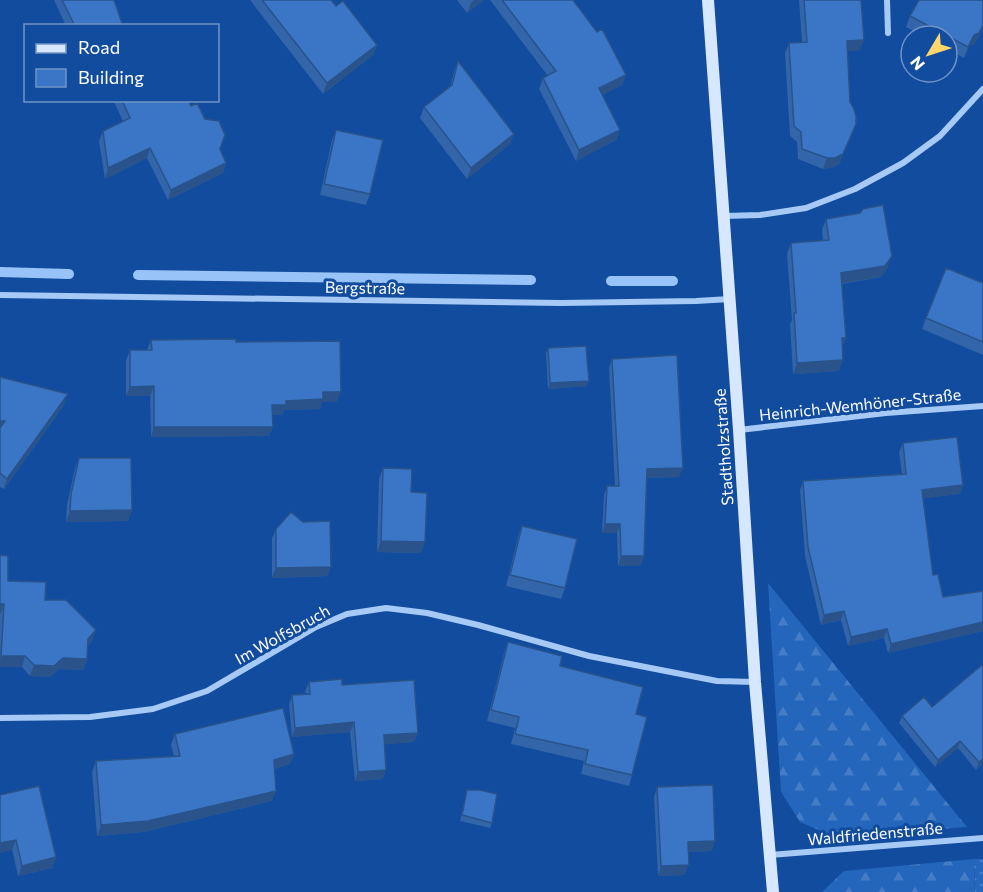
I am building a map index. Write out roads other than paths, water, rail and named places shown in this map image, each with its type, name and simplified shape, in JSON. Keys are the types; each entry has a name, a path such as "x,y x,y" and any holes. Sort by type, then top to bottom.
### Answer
{"street":[{"name":"Stadtholzstraße","path":"708,0 755,682 773,892"},
{"path":"887,0 888,33"},
{"path":"724,216 760,215 806,208 855,189 903,163 940,136 983,89"},
{"name":"Bergstraße","path":"0,295 561,303 730,299"},
{"name":"Heinrich-Wemhöner-Straße","path":"739,430 886,413 983,406"},
{"name":"Im Wolfsbruch","path":"0,718 90,717 153,709 207,691 316,627 347,614 386,608 427,613 478,625 589,656 717,681 755,682"},
{"name":"Waldfriedenstraße","path":"770,855 983,838"}],"waterway":[{"path":"0,272 69,274"},
{"path":"138,275 531,280"},
{"path":"611,281 673,281"}]}
